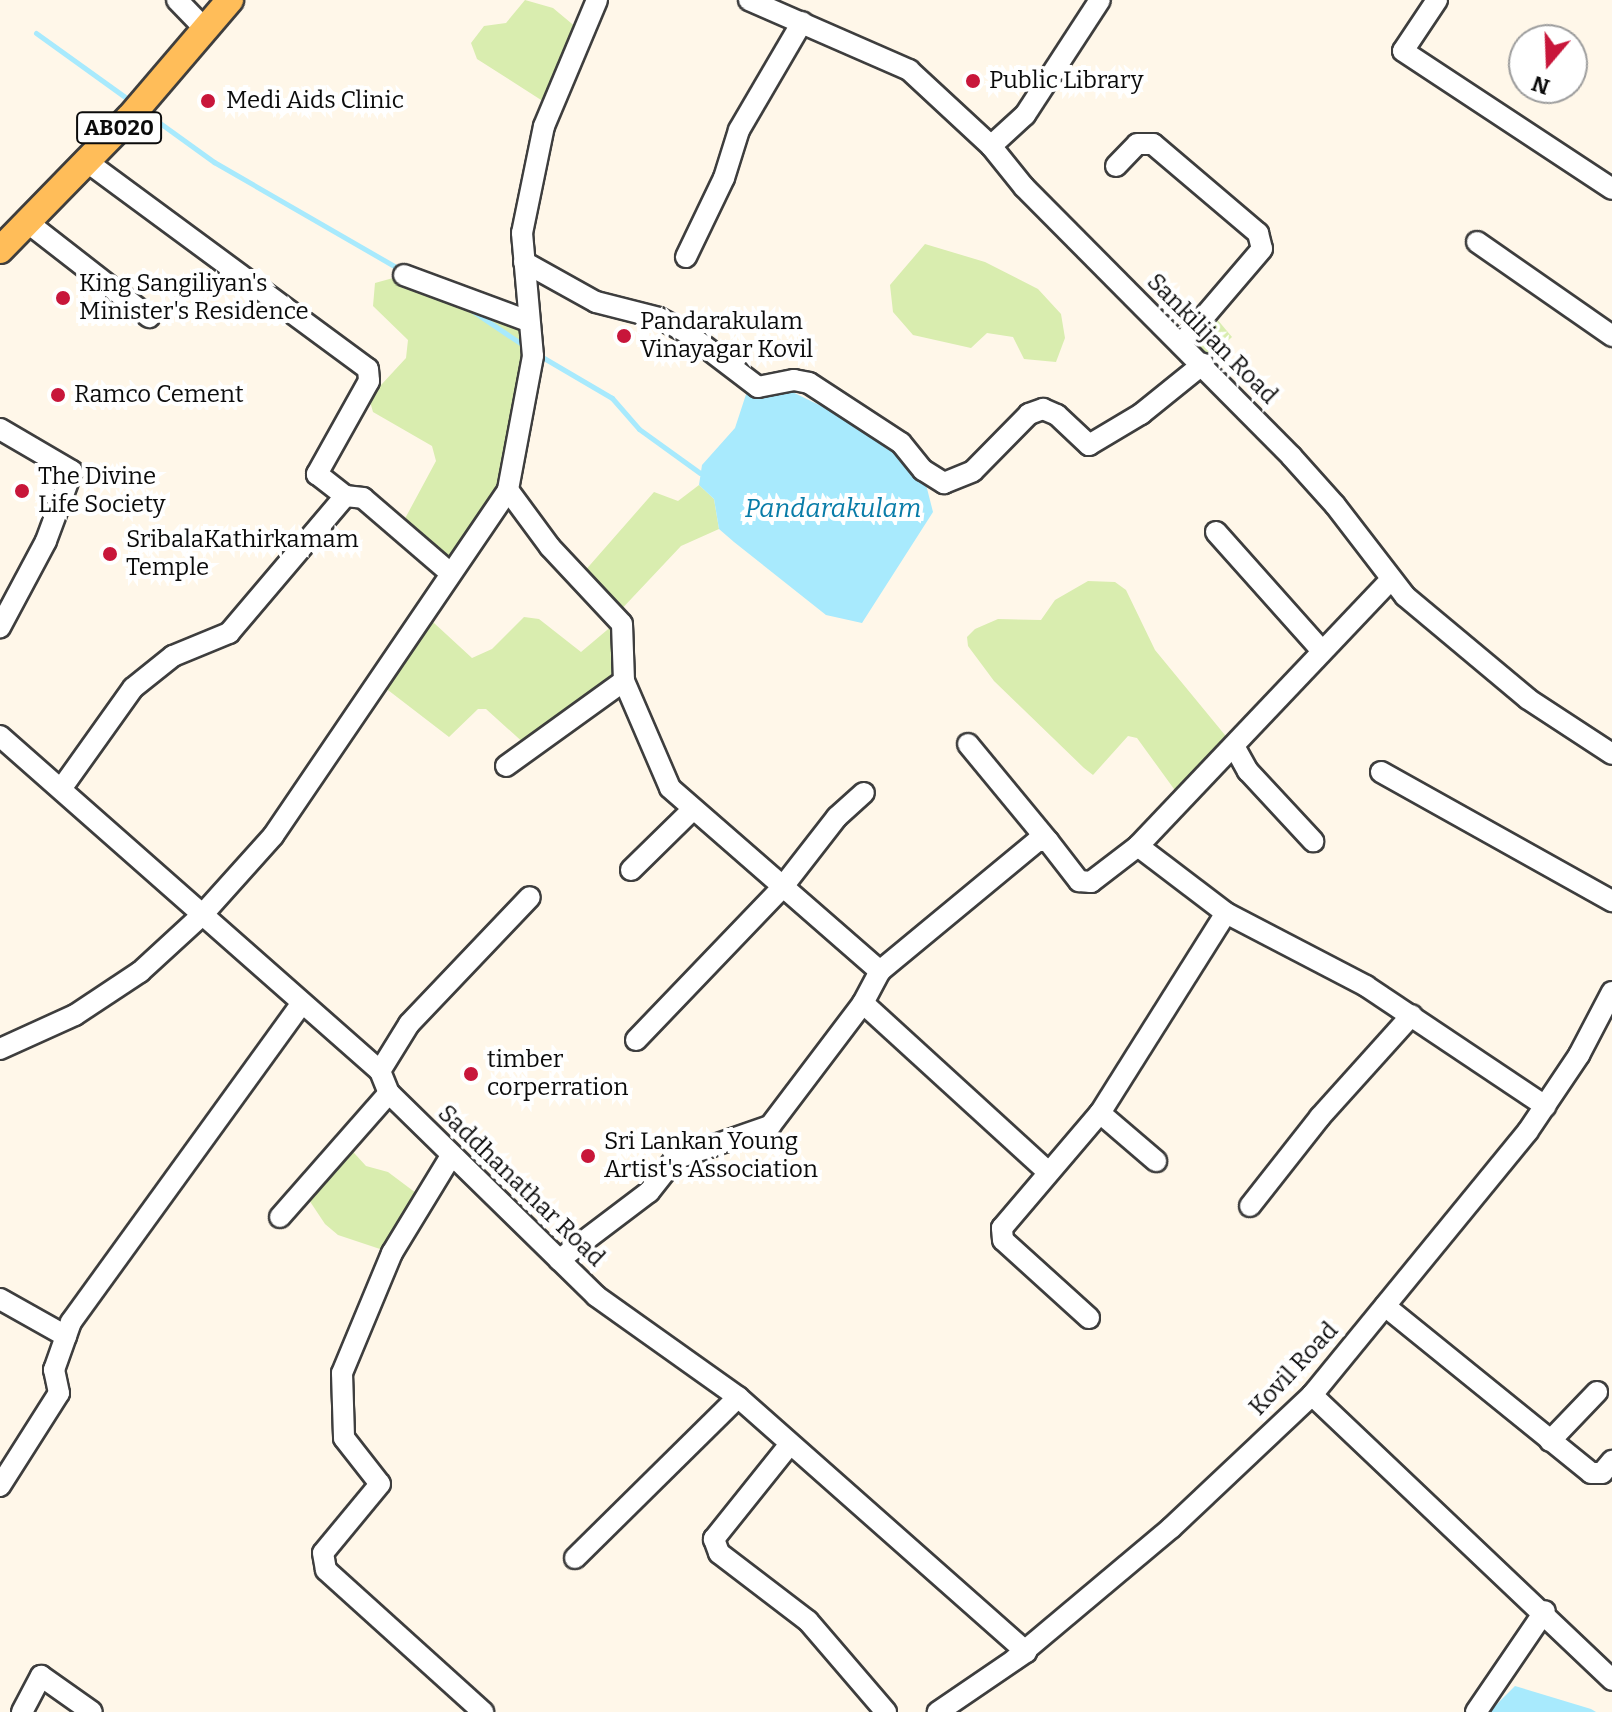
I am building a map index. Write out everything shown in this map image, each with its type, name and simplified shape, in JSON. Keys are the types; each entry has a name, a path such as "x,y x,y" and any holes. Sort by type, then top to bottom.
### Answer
{"main road":[{"name":"AB020","path":"9,237 86,161 230,0"}],"street":[{"path":"177,0 206,30"},
{"path":"0,1049 75,1015 127,981 203,914 273,836 448,571 508,490 533,356 522,233 544,126 597,0"},
{"name":"Sankilijan Road","path":"749,0 909,70 991,146 1024,187 1203,364 1335,505 1391,579 1528,699 1612,754"},
{"path":"991,146 1025,115 1100,0"},
{"path":"1437,0 1403,51 1612,189"},
{"path":"686,257 724,178 739,130 802,22"},
{"path":"1116,166 1137,144 1153,144 1258,233 1262,249 1181,344"},
{"path":"86,161 368,369 369,381 317,474 345,496 363,498 448,571"},
{"path":"9,237 149,317"},
{"path":"1477,242 1612,336"},
{"path":"524,262 596,302 673,326 758,387 809,383 901,443 923,470 944,483 973,471 1029,414 1043,409 1057,415 1089,445 1141,414 1203,364"},
{"path":"404,275 528,321"},
{"path":"0,429 72,471 51,530 0,627"},
{"path":"508,490 550,547 622,624 624,681 670,788 781,889 880,971"},
{"path":"61,789 133,688 173,656 229,633 345,496"},
{"path":"1216,532 1322,651"},
{"path":"968,744 1079,881 1091,882 1138,846 1391,579"},
{"path":"506,766 624,681"},
{"name":"Saddhanathar Road","path":"0,736 380,1071 389,1093 596,1296 738,1397 1026,1652"},
{"path":"1234,746 1248,771 1313,841"},
{"path":"1381,772 1612,901"},
{"path":"636,1040 781,889 837,817 864,793"},
{"path":"631,870 693,809"},
{"path":"559,1260 649,1192 675,1159 770,1126 863,1003 880,971 1037,841 1048,841"},
{"path":"1138,846 1226,913 1412,1015 1545,1106"},
{"path":"380,1071 409,1024 530,897"},
{"path":"1089,1318 1003,1240 1008,1216 1100,1113 1226,913"},
{"name":"Kovil Road","path":"939,1712 1026,1652 1171,1528 1312,1395 1545,1106 1612,992"},
{"path":"863,1003 1048,1172"},
{"path":"0,1486 59,1393 54,1370 71,1322 301,1004"},
{"path":"1250,1206 1320,1117 1412,1015"},
{"path":"280,1217 389,1093"},
{"path":"1100,1113 1156,1161"},
{"path":"451,1156 392,1253 342,1373 344,1438 380,1484 323,1553 326,1570 483,1712"},
{"path":"0,1299 66,1336"},
{"path":"1385,1306 1591,1473 1602,1473 1612,1461"},
{"path":"1550,1441 1597,1392"},
{"path":"1312,1395 1545,1611 1612,1680"},
{"path":"575,1558 738,1397"},
{"path":"790,1444 714,1539 719,1553 808,1621 886,1712"},
{"path":"1476,1712 1545,1611"},
{"path":"22,1712 41,1676 92,1712"}],"green space":[{"path":"525,0 553,8 583,33 552,107 477,59 471,43 484,26 506,23"},
{"path":"925,244 985,262 1038,289 1061,314 1065,338 1056,362 1024,359 1013,337 987,333 971,348 913,335 893,312 890,285"},
{"path":"404,275 528,321 508,490 448,571 401,526 436,461 432,446 373,412 369,398 406,358 408,340 373,306 375,283"},
{"path":"1211,312 1232,337 1203,364 1181,344"},
{"path":"699,485 714,499 719,529 681,546 616,615 583,573 654,492 678,501"},
{"path":"1088,581 1115,582 1126,590 1155,650 1234,746 1182,800 1137,738 1128,736 1093,775 994,681 968,646 967,637 975,629 998,619 1041,620 1055,600"},
{"path":"421,611 472,658 492,649 524,617 539,619 581,652 613,625 624,681 527,746 486,709 478,709 449,737 384,687"},
{"path":"345,1143 366,1166 388,1172 424,1199 392,1253 338,1235 325,1224 303,1191"}],"water":[{"name":"Pandarakulam","path":"753,373 918,453 933,512 862,623 826,615 734,542 719,529 714,499 699,485 702,465 735,428"},
{"path":"1515,1686 1591,1709 1596,1712 1489,1712"}],"waterway":[{"path":"36,33 132,102"},
{"path":"146,113 214,162 403,271"},
{"path":"468,308 526,347"},
{"path":"537,354 612,398 639,429 700,473"}],"place":[{"name":"Public Library","path":"973,81"},
{"name":"Medi Aids Clinic","path":"208,101"},
{"name":"King Sangiliyan's Minister's Residence","path":"63,298"},
{"name":"Pandarakulam Vinayagar Kovil","path":"624,336"},
{"name":"Ramco Cement","path":"58,395"},
{"name":"The Divine Life Society","path":"22,491"},
{"name":"SribalaKathirkamam Temple","path":"110,554"},
{"name":"timber corperration","path":"471,1074"},
{"name":"Sri Lankan Young Artist's Association","path":"588,1156"}]}
